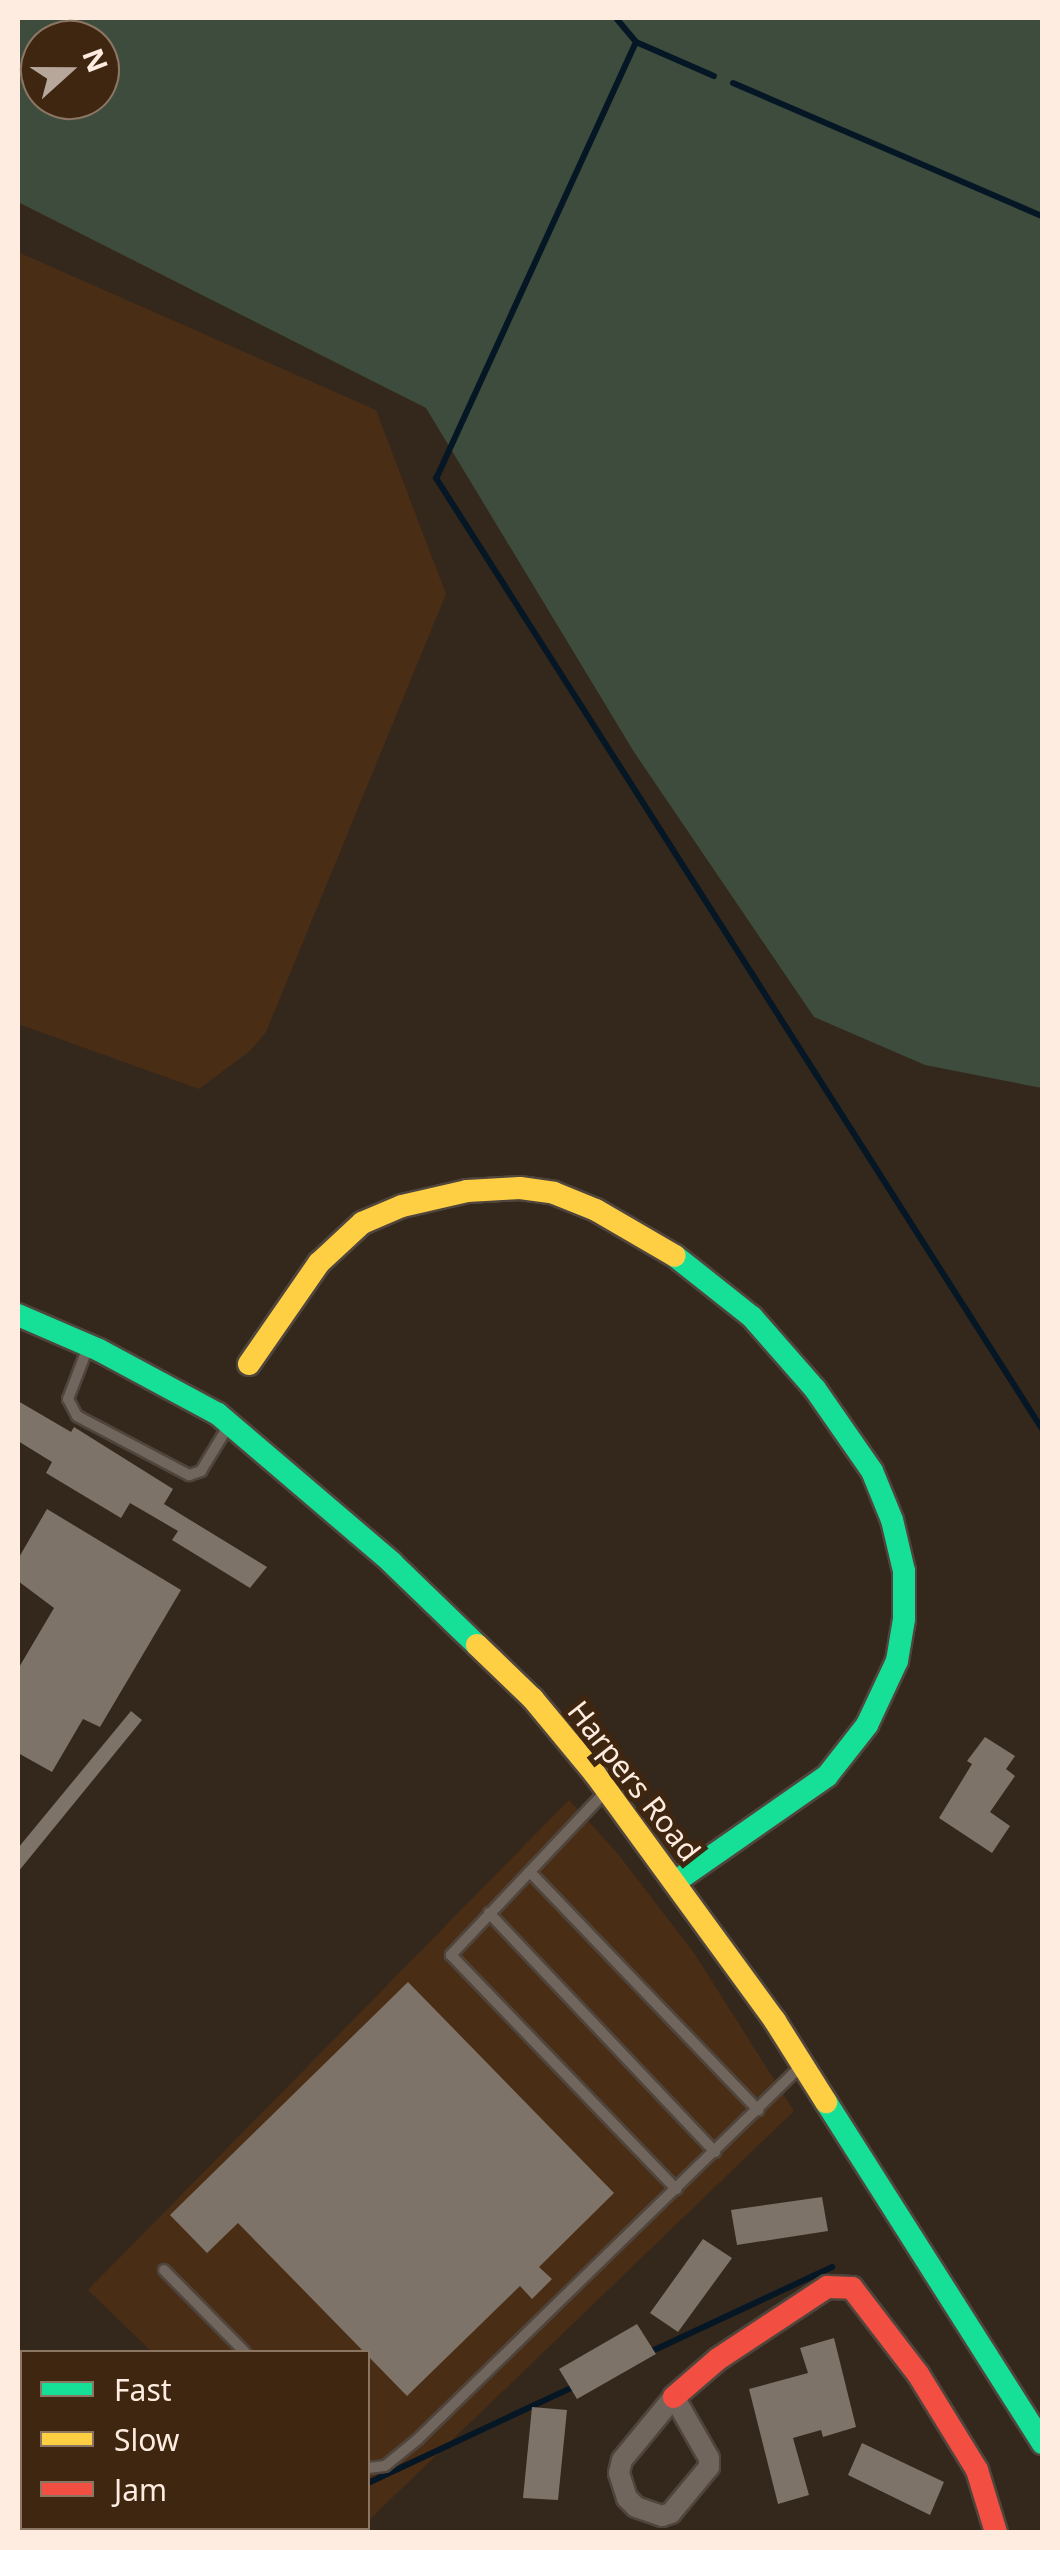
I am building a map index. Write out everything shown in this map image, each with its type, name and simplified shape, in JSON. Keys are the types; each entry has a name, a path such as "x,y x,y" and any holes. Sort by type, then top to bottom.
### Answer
{"street":[{"path":"249,1364 319,1263 362,1222 402,1206 467,1191 520,1188 554,1193 596,1210 686,1262 752,1317 815,1389 872,1471 892,1520 904,1571 904,1619 897,1661 867,1726 827,1776 675,1882"},
{"name":"Harpers Road","path":"18,1315 88,1346 230,1424 461,1626 532,1699 675,1882 802,2066 1042,2444"},
{"path":"674,2397 709,2458 709,2467 671,2513 662,2516 636,2507 627,2498 619,2473 622,2460 674,2397 718,2359 812,2296 827,2287 852,2288 918,2374 977,2470 996,2532"}],"lane":[{"path":"88,1346 68,1399 77,1416 189,1476 201,1471 230,1424"},
{"path":"606,1790 451,1956 676,2190"},
{"path":"530,1872 758,2110"},
{"path":"489,1914 715,2152"},
{"path":"370,2468 385,2466 418,2440 802,2066"},
{"path":"164,2270 244,2350"}],"shaded area":[{"path":"18,252 376,410 446,594 266,1032 250,1051 199,1089 18,1024"},
{"path":"569,1800 618,1854 694,1953 794,2111 370,2519 370,2350 150,2350 88,2290"}],"green space":[{"path":"18,18 1042,18 1042,1088 925,1065 814,1017 634,752 426,408 18,202"}],"building":[{"path":"18,1401 71,1432 74,1427 173,1489 164,1504 267,1567 250,1588 172,1540 178,1531 130,1503 121,1518 46,1473 52,1462 18,1441"},
{"path":"47,1509 181,1590 100,1727 83,1719 52,1772 18,1753 18,1669 54,1608 18,1581 18,1559"},
{"path":"131,1711 142,1720 18,1872 18,1848"},
{"path":"985,1737 1015,1756 1006,1769 1015,1776 990,1812 1010,1826 992,1853 939,1818 972,1764 967,1761"},
{"path":"408,1982 614,2193 539,2267 552,2279 532,2299 520,2286 407,2396 370,2358 370,2350 362,2350 238,2223 207,2253 170,2215"},
{"path":"822,2197 828,2231 737,2245 731,2210"},
{"path":"703,2239 732,2258 678,2332 650,2313"},
{"path":"637,2324 656,2354 577,2399 559,2369"},
{"path":"834,2338 856,2427 823,2437 821,2430 793,2438 809,2495 778,2504 749,2389 808,2373 800,2348"},
{"path":"532,2407 567,2410 558,2500 523,2498"},
{"path":"862,2443 944,2482 930,2515 848,2475"}],"waterway":[{"path":"616,18 636,42 714,76"},
{"path":"636,42 436,478 1042,1429"},
{"path":"733,83 1042,216"},
{"path":"650,2352 832,2267"},
{"path":"370,2482 575,2386"},
{"path":"260,2532 266,2530"}],"traffic: fast":[{"path":"675,1256 752,1317 815,1389 872,1471 892,1520 904,1571 904,1619 897,1661 867,1725 827,1776 675,1882"},
{"path":"18,1315 99,1350 218,1414 391,1562 477,1645"},
{"path":"826,2102 1042,2443"}],"traffic: slow":[{"path":"249,1364 319,1263 362,1223 402,1206 467,1191 520,1188 554,1193 596,1210 675,1256"},
{"path":"477,1645 533,1699 595,1774 775,2021 826,2102"}],"traffic: jam":[{"path":"674,2397 718,2359 827,2287 852,2288 918,2374 977,2470 996,2532"}]}
